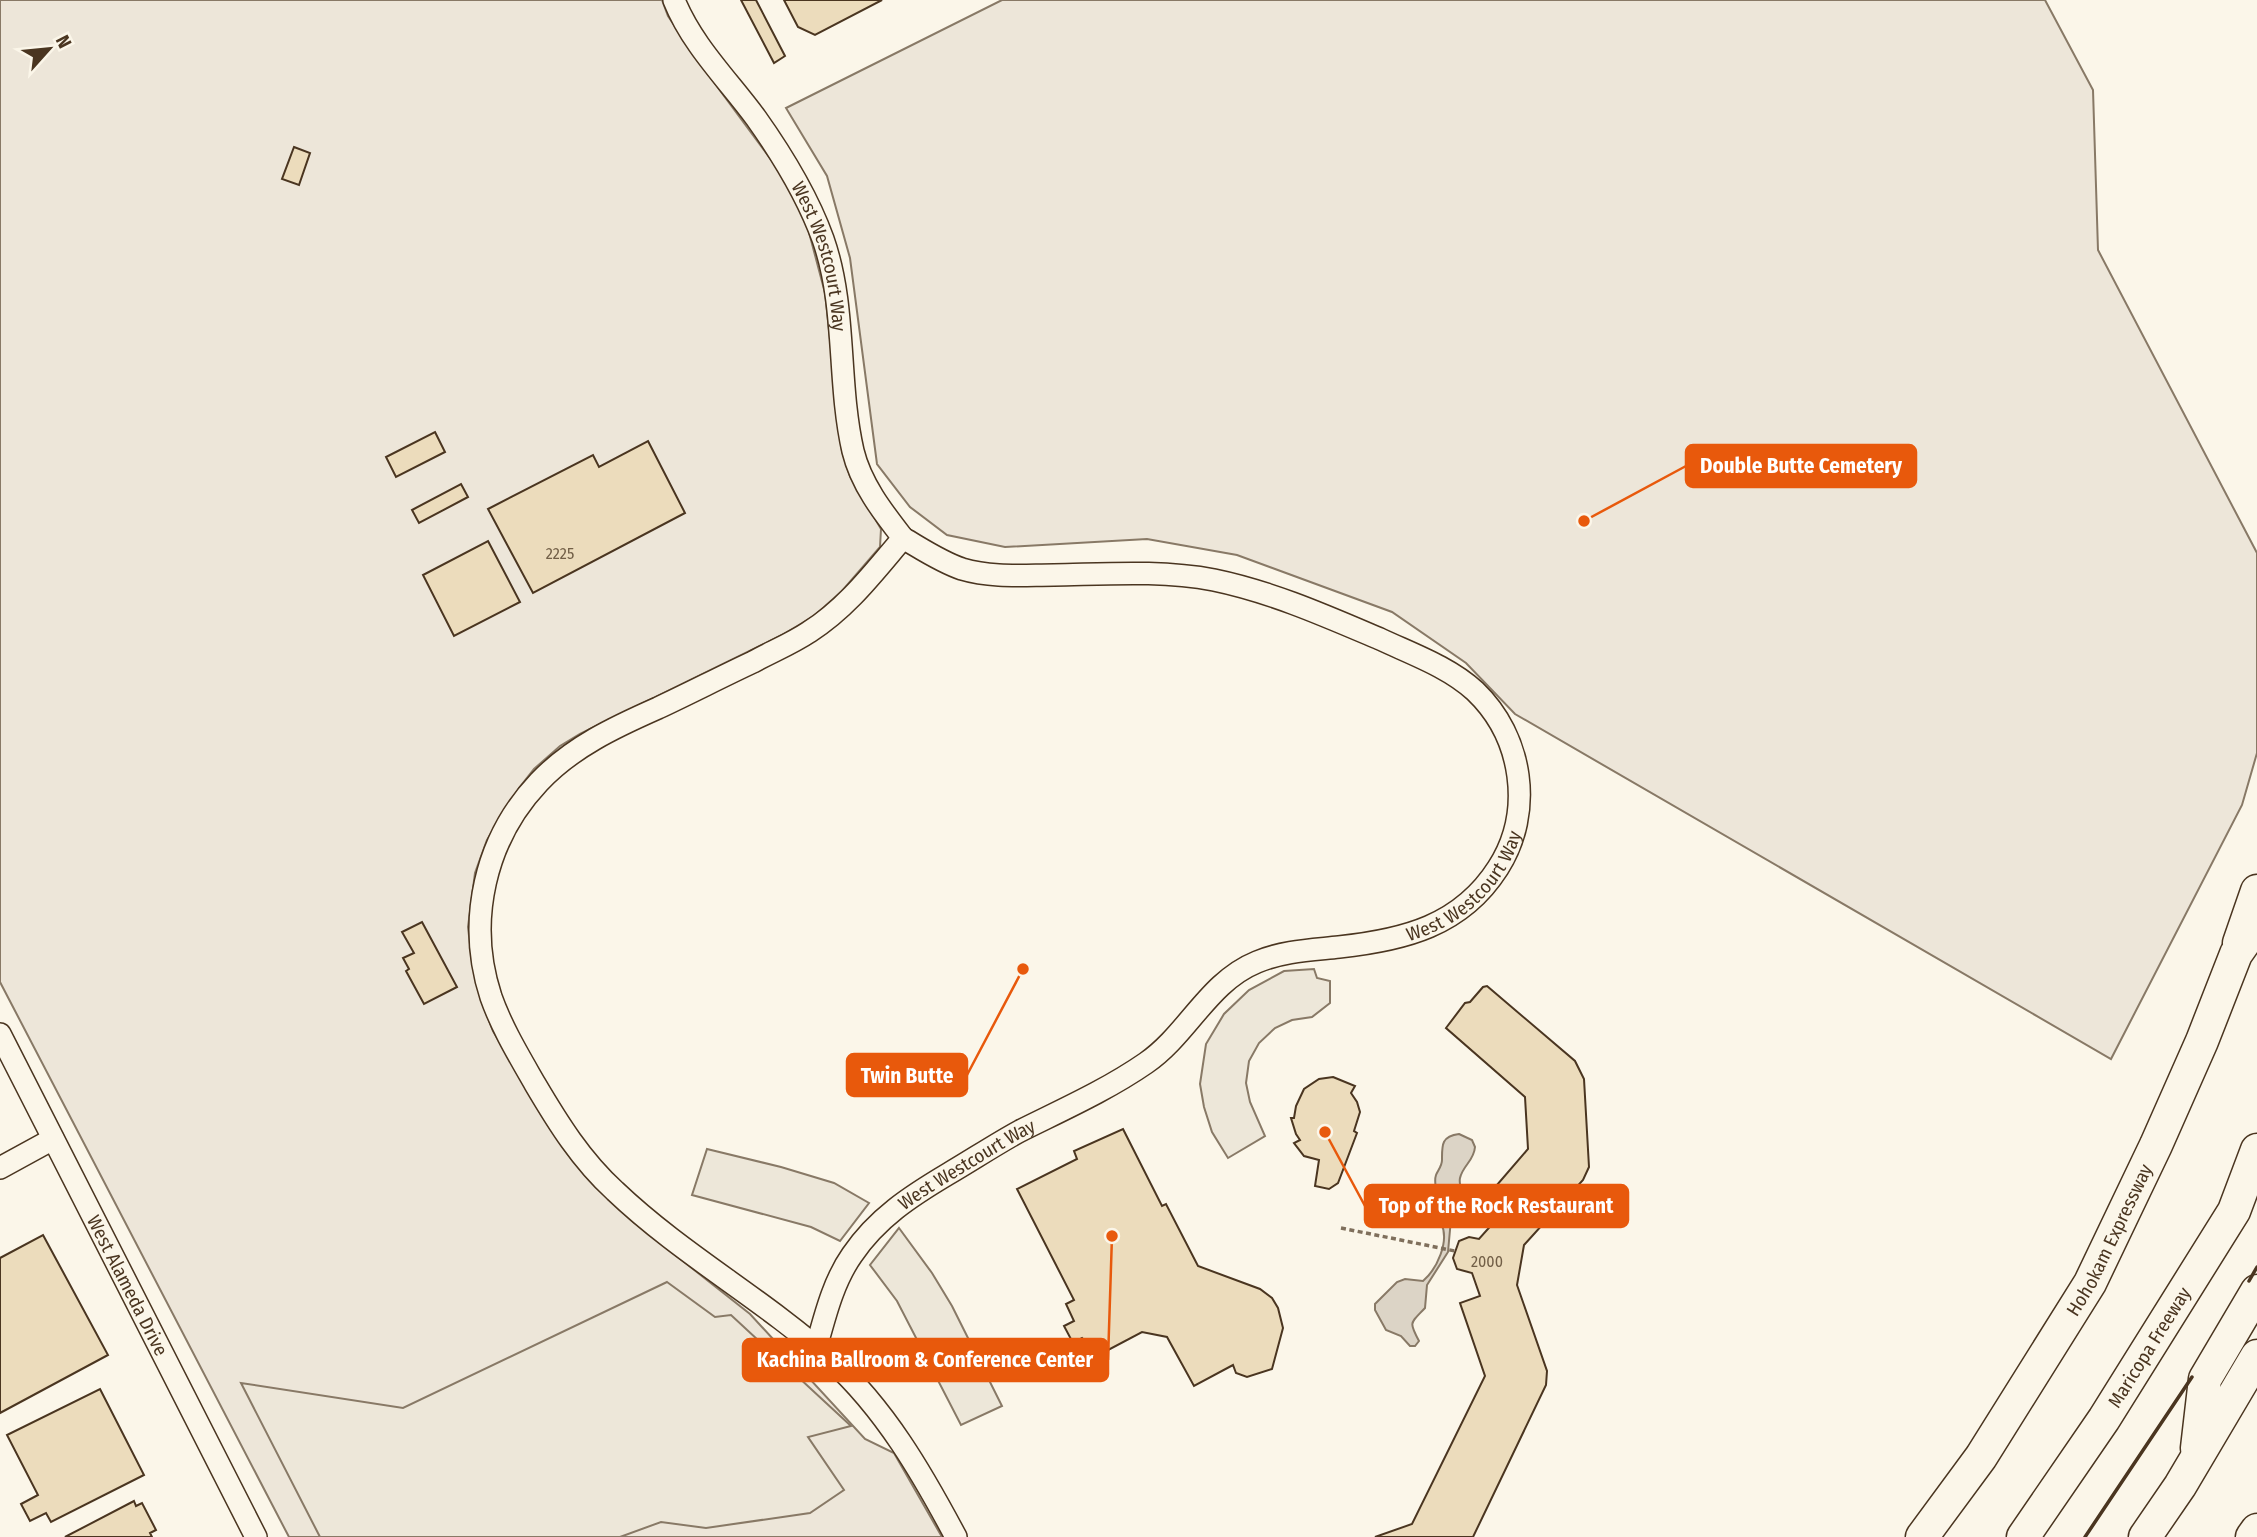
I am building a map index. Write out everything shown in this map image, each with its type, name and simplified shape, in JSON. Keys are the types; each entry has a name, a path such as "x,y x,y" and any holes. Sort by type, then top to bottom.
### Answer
{"highway":[{"path":"2236,954 2257,891"},
{"name":"Hohokam Expressway","path":"1922,1537 1981,1457 2090,1283 2156,1146 2236,954 2257,924"},
{"name":"Maricopa Freeway","path":"2023,1537 2105,1419 2234,1211 2257,1150"},
{"path":"2234,1211 2257,1186"},
{"path":"2196,1460 2205,1379 2257,1291"},
{"path":"2145,1537 2196,1460 2257,1356"},
{"path":"2252,1537 2257,1530"}],"street":[{"name":"West Westcourt Way","path":"674,0 718,72 755,117 782,157 801,187 813,214 831,268 837,301 853,451 869,491 902,538 934,557 986,574 1178,574 1242,586 1305,607 1427,660 1475,691 1503,726 1520,775 1520,803 1507,854 1497,871 1469,905 1407,935 1381,942 1279,955 1247,967 1219,987 1181,1032 1146,1063 1092,1095 1015,1134 908,1198 870,1230 840,1274 816,1348"},
{"path":"902,538 848,601 810,632 616,727 566,758 541,780 509,820 493,853 485,877 479,935 483,965 502,1025 539,1090 581,1155 614,1191 647,1219 832,1362 881,1415 903,1444 956,1537"},
{"name":"West Alameda Drive","path":"0,1034 257,1537"},
{"path":"0,1168 53,1139"}],"path":[{"path":"1341,1228 1455,1251"}],"shaded area":[{"path":"0,0 662,0 668,16 699,62 790,188 806,221 825,293 842,451 850,476 881,529 880,547 842,591 814,616 782,635 580,734 560,746 534,769 487,840 475,873 468,927 472,962 481,1000 493,1031 566,1152 589,1180 631,1220 750,1314 865,1439 894,1453 942,1537 289,1537 0,982"},
{"path":"1002,0 2045,0 2093,90 2098,250 2257,553 2257,753 2242,805 2111,1059 1515,714 1466,663 1392,612 1237,555 1147,539 1005,547 947,535 910,507 877,464 850,258 827,176 786,108"},
{"path":"1314,969 1317,978 1330,981 1330,1003 1312,1017 1292,1020 1275,1028 1259,1043 1249,1061 1246,1083 1250,1102 1265,1136 1228,1158 1212,1132 1204,1107 1200,1084 1206,1044 1224,1014 1249,990 1284,971"},
{"path":"1459,1134 1472,1140 1475,1147 1473,1156 1460,1178 1465,1206 1451,1219 1448,1252 1427,1285 1425,1308 1412,1326 1419,1341 1415,1346 1410,1346 1401,1336 1386,1330 1375,1310 1375,1304 1397,1282 1405,1279 1423,1281 1441,1254 1443,1230 1440,1221 1430,1211 1430,1206 1436,1193 1435,1177 1441,1164 1444,1142"},
{"path":"707,1149 834,1183 869,1203 840,1241 811,1227 692,1195"},
{"path":"899,1228 952,1306 1002,1406 961,1425 897,1301 870,1265"},
{"path":"667,1282 715,1317 731,1315 851,1426 808,1437 844,1490 810,1513 706,1528 661,1522 620,1537 320,1537 241,1383 403,1408"}],"building":[{"path":"741,0 756,0 785,56 774,63"},
{"path":"784,0 882,0 815,35 798,27"},
{"path":"294,147 310,153 299,185 282,179"},
{"path":"435,432 445,452 396,477 386,457"},
{"path":"648,441 685,513 533,593 488,509 593,455 599,467"},
{"path":"461,484 468,497 419,523 412,510"},
{"path":"488,541 520,602 454,636 423,575"},
{"path":"422,922 457,987 424,1004 406,971 409,969 403,958 414,953 402,932"},
{"path":"1487,986 1575,1061 1584,1079 1589,1167 1583,1180 1524,1245 1517,1285 1547,1371 1546,1385 1473,1537 1375,1537 1412,1524 1485,1376 1460,1303 1480,1296 1472,1273 1457,1269 1453,1258 1459,1241 1469,1237 1479,1239 1495,1221 1478,1207 1528,1149 1525,1097 1446,1028 1465,1003 1470,1002"},
{"path":"1333,1077 1355,1086 1351,1093 1360,1112 1354,1131 1357,1133 1338,1183 1329,1189 1315,1186 1319,1160 1304,1156 1294,1143 1300,1140 1291,1118 1294,1118 1304,1089 1319,1079"},
{"path":"1123,1129 1162,1206 1166,1204 1198,1266 1260,1289 1272,1298 1278,1308 1283,1328 1272,1369 1247,1377 1236,1373 1233,1365 1194,1386 1167,1337 1142,1332 1108,1350 1103,1361 1082,1355 1086,1342 1082,1338 1073,1343 1064,1326 1074,1321 1066,1304 1074,1300 1017,1189 1077,1159 1074,1151"},
{"path":"43,1235 108,1355 0,1413 0,1258"},
{"path":"100,1389 144,1475 51,1522 46,1513 30,1521 21,1504 38,1495 7,1435"},
{"path":"134,1501 136,1506 142,1503 156,1530 150,1533 152,1537 65,1537"}],"wall":[{"path":"2249,1281 2257,1267"},
{"path":"2085,1537 2192,1377"}],"place":[{"name":"Double Butte Cemetery","path":"1584,521"},
{"name":"Twin Butte","path":"1023,969"},
{"name":"Top of the Rock Restaurant","path":"1325,1132"},
{"name":"Kachina Ballroom & Conference Center","path":"1112,1236"}]}
